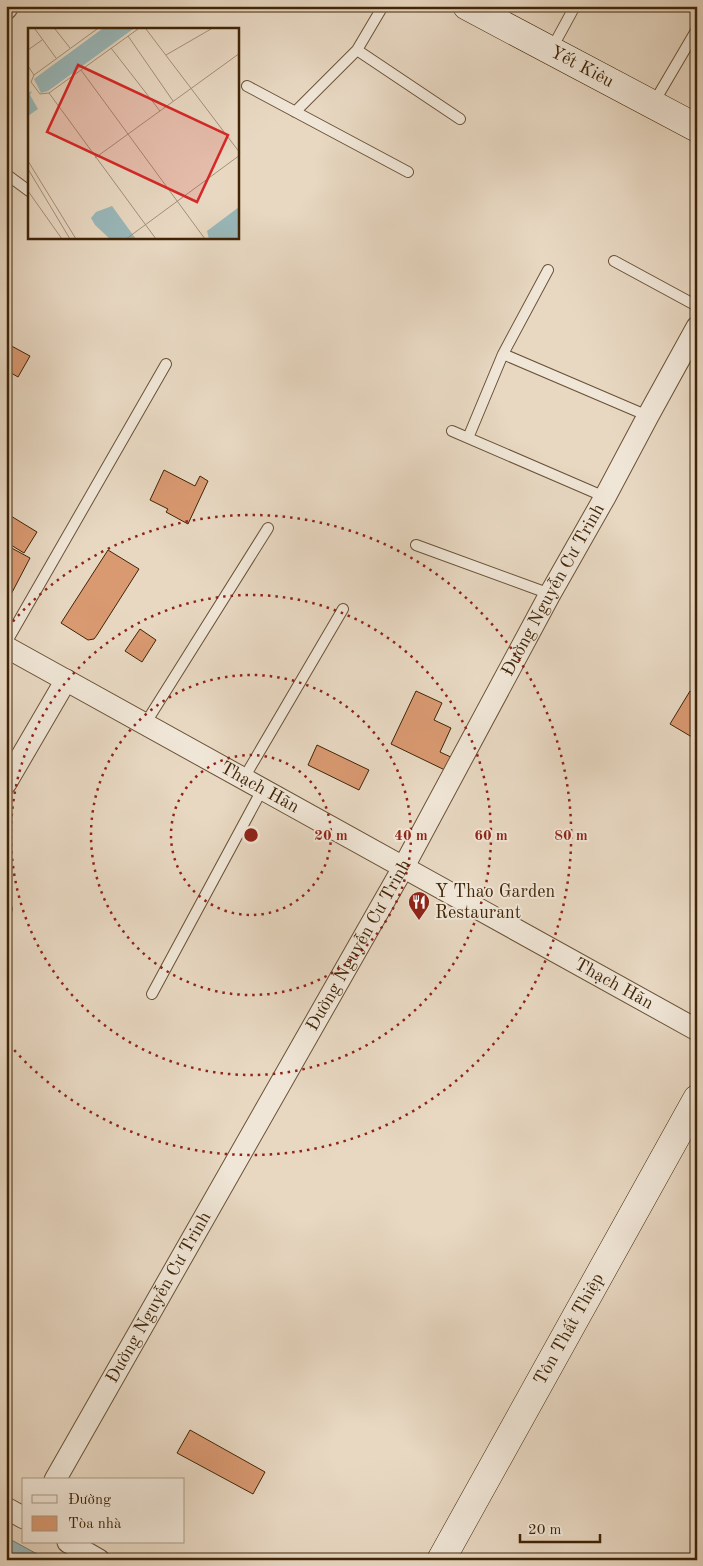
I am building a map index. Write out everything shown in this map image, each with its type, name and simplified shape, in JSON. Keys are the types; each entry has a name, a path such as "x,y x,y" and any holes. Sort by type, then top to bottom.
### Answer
{"street":[{"name":"Yết Kiêu","path":"467,6 496,17 551,50 697,128"},
{"name":"Đường Nguyễn Cư Trinh","path":"56,1478 403,868 550,594 606,497 697,327"},
{"name":"Thạch Hãn","path":"6,647 697,1030"},
{"path":"6,784 66,680"},
{"name":"Tôn Thất Thiệp","path":"440,1560 697,1099"},
{"path":"6,1508 22,1517"},
{"path":"71,1544 99,1560"}],"lane":[{"path":"295,112 357,50 383,6"},
{"path":"551,50 575,6"},
{"path":"652,105 697,29"},
{"path":"357,50 460,119"},
{"path":"247,86 408,172"},
{"path":"6,174 28,189"},
{"path":"614,261 697,306"},
{"path":"468,438 503,354 548,270"},
{"path":"503,354 648,416"},
{"path":"6,643 166,364"},
{"path":"452,431 606,497"},
{"path":"145,724 268,528"},
{"path":"416,545 550,594"},
{"path":"244,778 342,609"},
{"path":"152,994 263,788"}],"water":[{"path":"6,1537 48,1560 6,1560"}],"building":[{"path":"6,343 30,356 18,377 6,370"},
{"path":"164,470 195,486 200,476 208,481 188,524 166,512 168,509 150,500"},
{"path":"6,513 37,532 24,553 6,542"},
{"path":"6,545 30,558 6,604"},
{"path":"108,550 139,569 97,635 94,639 88,640 61,623"},
{"path":"140,629 156,640 142,662 125,651"},
{"path":"416,691 442,703 434,720 451,728 440,752 455,759 449,772 391,744"},
{"path":"690,691 697,695 697,740 670,724"},
{"path":"317,745 369,770 359,790 308,765"},
{"path":"190,1430 265,1472 253,1494 177,1453"}],"place":[{"name":"Y Thao Garden Restaurant","path":"419,921"}]}
